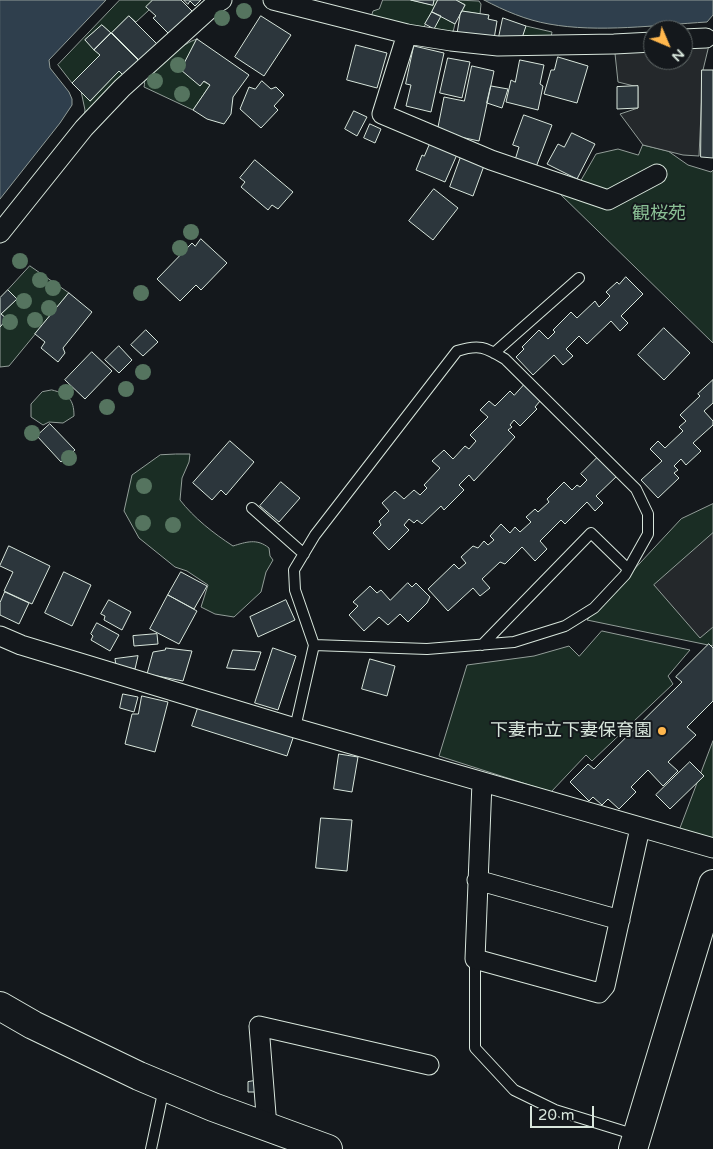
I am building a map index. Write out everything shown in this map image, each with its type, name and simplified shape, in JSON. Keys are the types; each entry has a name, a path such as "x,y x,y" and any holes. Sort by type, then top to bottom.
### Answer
{"street":[{"path":"0,233 90,122 129,82 215,4 222,0"},
{"path":"273,0 407,34 451,41 498,46 643,43"},
{"path":"407,34 382,114 491,160 608,200 657,174"},
{"path":"693,39 706,38"},
{"path":"0,636 21,645 295,728 713,848"},
{"path":"482,782 474,959 599,993 605,986 640,828"},
{"path":"477,880 620,920"},
{"path":"635,1142 713,884"},
{"path":"0,1006 33,1025 164,1087 328,1149"},
{"path":"267,1127 259,1026 429,1065"}],"lane":[{"path":"494,352 579,278"},
{"path":"295,728 314,645 295,590 294,570 327,520 457,351 472,346 486,348 505,359 636,489 648,514 648,534 625,575 594,608 565,626 514,642 482,645 427,649 314,645"},
{"path":"252,508 304,554"},
{"path":"482,645 591,532 628,569"},
{"path":"474,959 475,1048 514,1090 555,1110 635,1142"},
{"path":"151,1149 164,1087"}],"green space":[{"path":"120,0 153,0 149,10 136,22 129,16 111,33 102,25 85,40 100,55 72,83 58,65"},
{"path":"383,0 411,0 433,5 434,0 438,0 424,27 418,27 371,17 373,11 379,9"},
{"path":"456,0 479,1 481,4 480,14 462,11 465,5"},
{"path":"441,16 455,24 453,32 457,32 456,35 434,29"},
{"path":"526,26 552,32 551,37 522,38"},
{"path":"197,39 182,70 210,85 193,110 144,87 148,74 160,62"},
{"path":"119,71 123,75 84,117 85,110 81,91 90,101"},
{"name":"観桜苑","path":"643,145 668,151 688,165 711,172 713,170 713,343 558,192 576,189 596,154 618,149 638,155"},
{"path":"30,266 69,293 9,366 0,367 0,327 7,319 1,314 17,299 8,290"},
{"path":"52,390 62,393 69,398 73,405 74,416 63,423 49,422 43,425 31,417 31,404 42,392"},
{"path":"190,454 189,462 182,478 180,500 191,513 233,546 247,542 256,542 269,548 270,556 273,560 266,572 261,592 234,617 215,614 201,607 208,585 187,571 175,567 139,538 124,511 132,475 160,455"},
{"path":"713,504 713,646 587,620 681,519"},
{"path":"602,631 690,650 668,676 673,684 592,761 586,755 551,792 439,756 467,665 534,656 569,646 579,656"},
{"path":"713,741 713,848 677,837"}],"shaded area":[{"path":"710,41 703,70 699,156 683,155 643,145 620,114 638,108 638,87 618,82 614,44 643,43 643,70 693,70 693,42"},
{"path":"713,533 713,627 700,638 654,585"}],"water":[{"path":"0,0 106,0 49,60 50,68 69,92 72,105 0,199"},
{"path":"484,0 713,0 713,15 707,22 693,23 693,20 643,20 643,26 628,27 568,27 532,20"}],"building":[{"path":"153,0 181,0 192,11 169,34 153,18 156,16 146,7"},
{"path":"184,0 201,0 195,6 190,1 188,4"},
{"path":"411,0 434,0 433,5"},
{"path":"438,0 456,0 465,5 455,24 432,12"},
{"path":"462,11 489,15 488,19 497,21 494,39 457,34"},
{"path":"432,12 441,16 434,29 425,24"},
{"path":"129,16 157,44 140,61 112,33"},
{"path":"261,16 291,35 264,76 235,57"},
{"path":"503,18 526,26 522,38 499,37"},
{"path":"102,25 111,33 94,50 85,40"},
{"path":"111,33 138,60 123,75 119,71 90,101 72,83 100,55 94,50"},
{"path":"197,39 249,75 233,97 231,114 224,124 207,119 193,110 210,85 204,81 200,86 181,70"},
{"path":"356,45 387,53 377,88 347,80"},
{"path":"414,46 444,53 431,112 406,106 411,85 406,84"},
{"path":"558,57 588,66 577,103 544,94 551,70 554,70"},
{"path":"448,58 470,62 462,98 440,93"},
{"path":"520,60 544,65 540,84 543,86 538,110 506,102 511,80 515,82"},
{"path":"472,66 494,71 479,141 437,132 444,97 464,101"},
{"path":"702,70 713,70 713,158 701,157"},
{"path":"262,81 271,89 276,87 284,95 274,106 278,110 261,128 240,109 249,87 255,89"},
{"path":"491,86 508,89 502,108 487,103"},
{"path":"638,86 638,108 617,109 617,87"},
{"path":"354,111 367,117 357,136 345,129"},
{"path":"524,115 552,125 536,167 515,160 519,147 513,145"},
{"path":"370,124 381,129 375,143 364,138"},
{"path":"572,133 595,144 577,179 547,164 558,144 564,147"},
{"path":"432,139 459,150 445,182 416,170 422,155 424,156"},
{"path":"462,154 485,163 473,196 450,187"},
{"path":"255,160 293,192 278,209 272,205 268,210 241,187 245,182 240,178"},
{"path":"434,189 458,208 433,240 409,221"},
{"path":"201,239 227,263 201,290 196,285 180,301 157,279 192,243 195,246"},
{"path":"626,277 643,294 621,316 628,323 620,331 611,321 587,344 579,336 566,349 573,356 563,365 554,355 533,375 516,357 524,349 522,347 539,330 548,339 555,332 553,330 571,312 577,318 595,301 599,307 610,296 606,292"},
{"path":"8,290 17,299 1,314 7,319 0,327 0,298"},
{"path":"69,293 92,312 63,348 65,353 58,362 41,348 45,342 35,334"},
{"path":"664,328 690,353 664,380 638,355"},
{"path":"146,330 158,342 143,356 131,345"},
{"path":"119,346 132,360 119,373 105,360"},
{"path":"92,352 112,371 85,399 65,380"},
{"path":"713,380 713,403 704,411 713,421 713,425 693,443 701,451 686,465 681,459 674,466 678,470 674,473 679,478 658,498 641,480 662,461 650,449 658,441 665,448 683,431 679,427 686,421 680,415 700,396 698,394"},
{"path":"524,385 540,401 535,407 537,409 520,426 514,420 510,425 512,427 508,430 515,437 474,481 469,475 459,485 464,490 444,510 441,506 422,524 417,520 414,523 409,519 404,525 409,530 389,550 373,533 381,525 379,521 389,511 382,503 395,491 404,499 414,490 420,495 427,488 424,485 440,468 432,461 444,450 453,459 465,446 469,449 476,441 470,435 488,417 480,410 489,401 495,406 510,391 514,395"},
{"path":"50,424 75,450 61,462 37,436"},
{"path":"230,441 254,462 226,495 221,490 212,500 193,483"},
{"path":"599,456 618,475 596,496 603,503 595,511 587,502 565,524 561,520 540,541 547,549 535,561 522,547 505,564 500,562 482,579 490,588 480,596 473,588 448,611 428,589 454,564 459,569 466,563 461,557 473,546 478,548 484,541 488,545 494,540 490,536 501,524 510,533 515,527 520,532 531,522 526,517 535,509 538,512 549,502 547,499 564,482 572,490 577,485 580,487 587,480 581,474"},
{"path":"281,482 300,498 279,522 260,506"},
{"path":"9,546 50,566 32,604 4,591 13,572 0,566"},
{"path":"64,572 91,585 72,626 45,613"},
{"path":"181,572 207,586 194,609 168,595"},
{"path":"408,583 412,587 416,583 430,597 427,603 408,622 400,614 388,625 379,617 364,631 349,615 358,606 353,602 370,586 377,593 381,590 390,600"},
{"path":"5,592 29,603 19,624 0,615 0,603"},
{"path":"168,595 197,611 179,644 150,629"},
{"path":"109,600 131,612 122,630 104,620 105,616 101,614"},
{"path":"286,600 295,620 258,637 250,617"},
{"path":"97,623 119,635 110,651 91,640 93,636 91,634"},
{"path":"157,634 158,644 134,646 133,636"},
{"name":"下妻市立下妻保育園","path":"709,644 713,648 713,701 687,727 696,735 668,762 678,771 663,786 648,770 631,787 636,792 619,809 608,799 602,805 593,797 589,801 570,782 588,764 594,769 682,682 676,677"},
{"path":"166,648 192,651 183,681 147,674 153,652 165,650"},
{"path":"273,648 296,656 278,710 255,703"},
{"path":"233,650 261,652 255,670 227,668"},
{"path":"138,656 135,669 116,665 115,659"},
{"path":"370,659 395,666 387,696 362,689"},
{"path":"123,694 138,697 134,712 120,708"},
{"path":"142,696 168,702 155,752 125,744 132,714 138,714"},
{"path":"199,705 294,735 287,756 192,726"},
{"path":"339,754 358,757 352,792 334,789"},
{"path":"690,762 704,776 670,809 656,795"},
{"path":"321,818 352,820 347,871 316,868"},
{"path":"254,1081 255,1092 248,1092 248,1082"}],"place":[{"name":"下妻市立下妻保育園","path":"662,731"}]}
